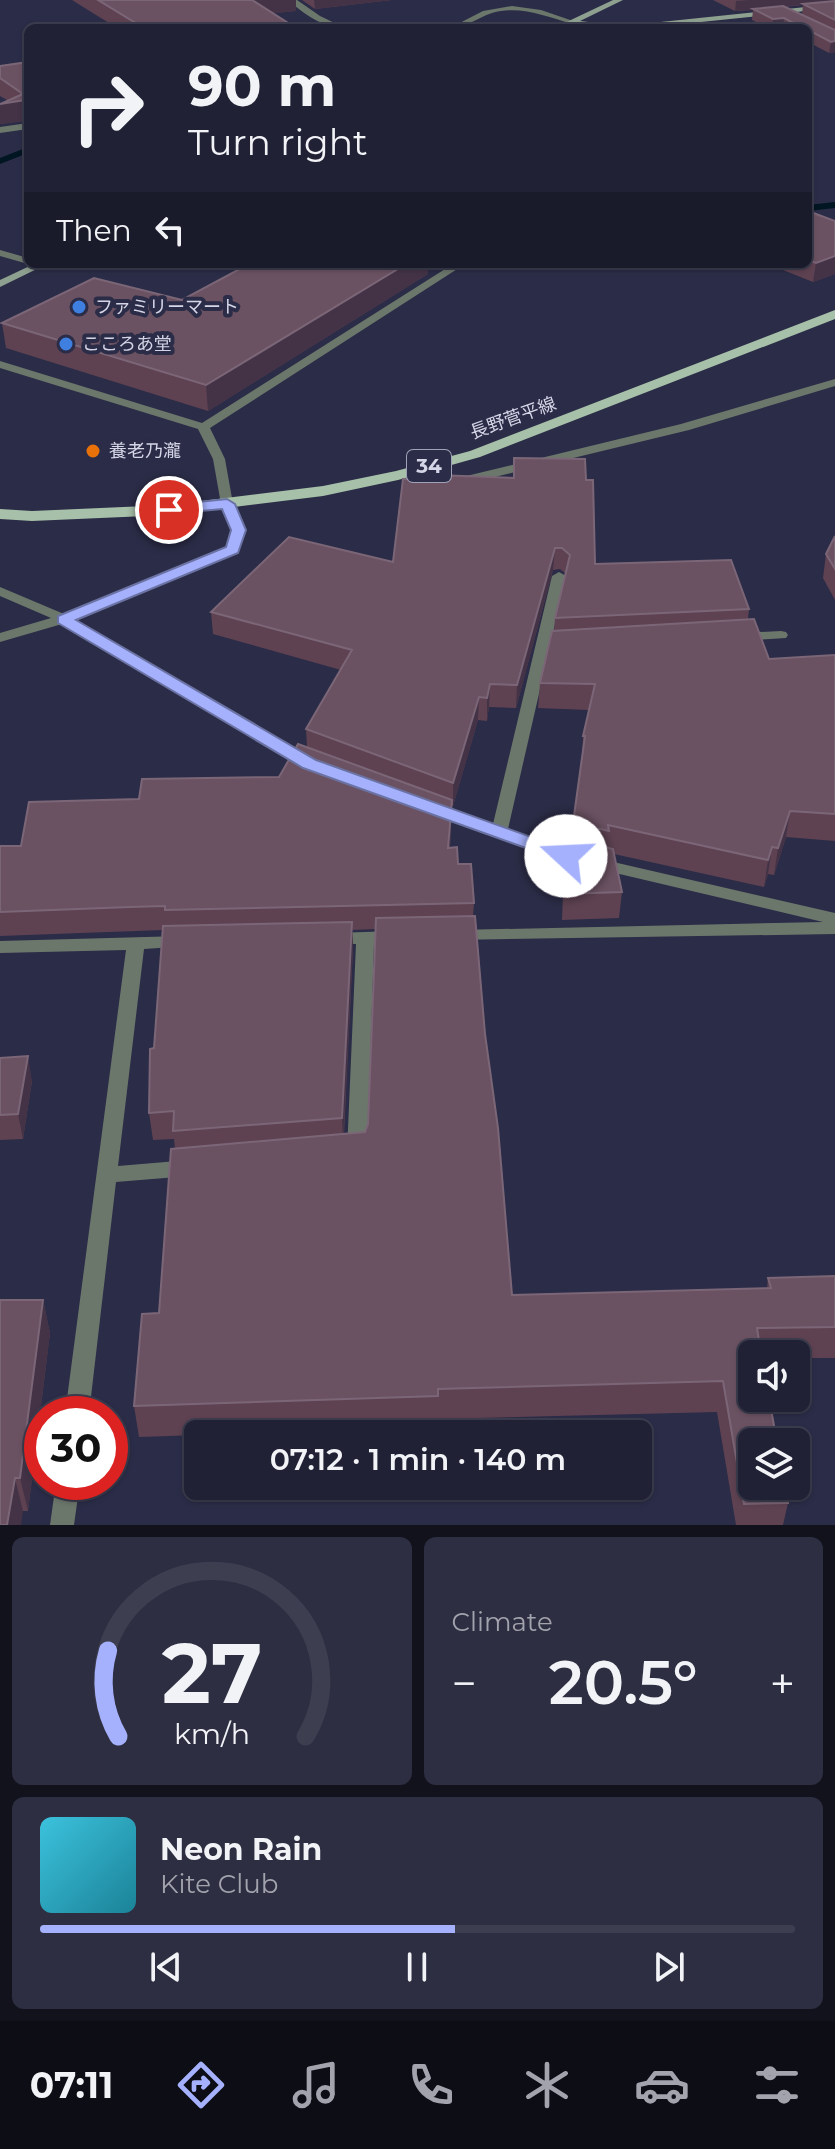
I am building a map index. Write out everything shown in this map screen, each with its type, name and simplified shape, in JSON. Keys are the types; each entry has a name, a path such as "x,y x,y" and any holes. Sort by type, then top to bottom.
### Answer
{"main road":[{"path":"567,24 619,0"},
{"path":"660,24 835,6"},
{"path":"572,22 589,24"},
{"path":"0,284 33,268"},
{"name":"長野菅平線","path":"0,514 32,516 138,511 227,504 323,491 475,454 835,314"}],"street":[{"path":"292,0 331,24"},
{"path":"461,24 484,10 519,3 572,22"},
{"path":"784,11 796,17"},
{"path":"478,24 512,13 572,22"},
{"path":"0,130 24,127"},
{"path":"0,253 24,260"},
{"path":"203,427 449,268"},
{"path":"0,364 203,427 219,459 227,504 239,530 233,550 64,619 0,638"},
{"path":"442,486 685,427 835,382"},
{"path":"499,832 548,648 559,576"},
{"path":"0,591 64,619 310,764 324,769"},
{"path":"720,638 781,635"},
{"path":"412,800 566,856 835,919"},
{"path":"444,936 835,928"},
{"path":"320,939 412,937"},
{"path":"341,1156 356,1155 365,938"},
{"path":"0,947 197,941"},
{"path":"79,1396 136,943"},
{"path":"107,1175 216,1166"},
{"path":"62,1525 65,1500"}],"building":[{"path":"98,0 252,0 290,24 137,24"},
{"path":"835,1 835,20 803,4"},
{"path":"783,6 835,30 835,41 812,32 812,24 773,19 753,9"},
{"path":"24,63 24,100 0,104 23,94 0,78 0,66"},
{"path":"812,212 835,221 835,256 812,262"},
{"path":"242,268 399,268 206,385 2,323 94,278 182,300"},
{"path":"514,458 585,459 586,480 593,480 595,564 731,560 749,609 555,618 570,555 562,548 555,548 517,685 490,684 487,698 479,697 453,783 306,729 352,650 211,612 289,537 393,562 403,479 437,479 437,475 514,478"},
{"path":"835,536 835,569 826,554"},
{"path":"754,619 769,659 835,655 835,814 790,811 778,848 772,847 768,860 608,825 609,831 573,823 583,736 595,684 540,683 552,631"},
{"path":"298,744 452,800 448,848 457,847 458,864 471,864 474,903 165,910 165,906 0,912 0,846 21,846 29,802 139,799 142,779 279,777"},
{"path":"571,839 613,849 622,892 563,894"},
{"path":"475,916 512,1295 771,1288 768,1278 835,1276 835,1327 757,1328 759,1340 738,1340 738,1412 772,1412 774,1428 738,1428 738,1469 723,1381 438,1389 438,1396 134,1406 142,1314 159,1313 171,1149 365,1132 368,1124 376,918"},
{"path":"352,922 342,1118 173,1131 174,1111 149,1113 150,1049 154,1048 163,926"},
{"path":"28,1056 18,1114 0,1115 0,1058"},
{"path":"0,1300 43,1300 31,1396 24,1396 24,1447 20,1478 15,1478 7,1525 0,1525"},
{"path":"743,1500 787,1500 788,1503 744,1504"}],"waterway":[{"path":"0,161 24,152"},
{"path":"812,208 835,205"}],"place":[{"name":"ファミリーマート","path":"79,307"},
{"name":"こころあ堂","path":"66,344"},
{"name":"養老乃瀧","path":"93,451"}],"route":[{"path":"169,510 227,504 239,530 233,550 64,619 310,764 566,856"}]}
